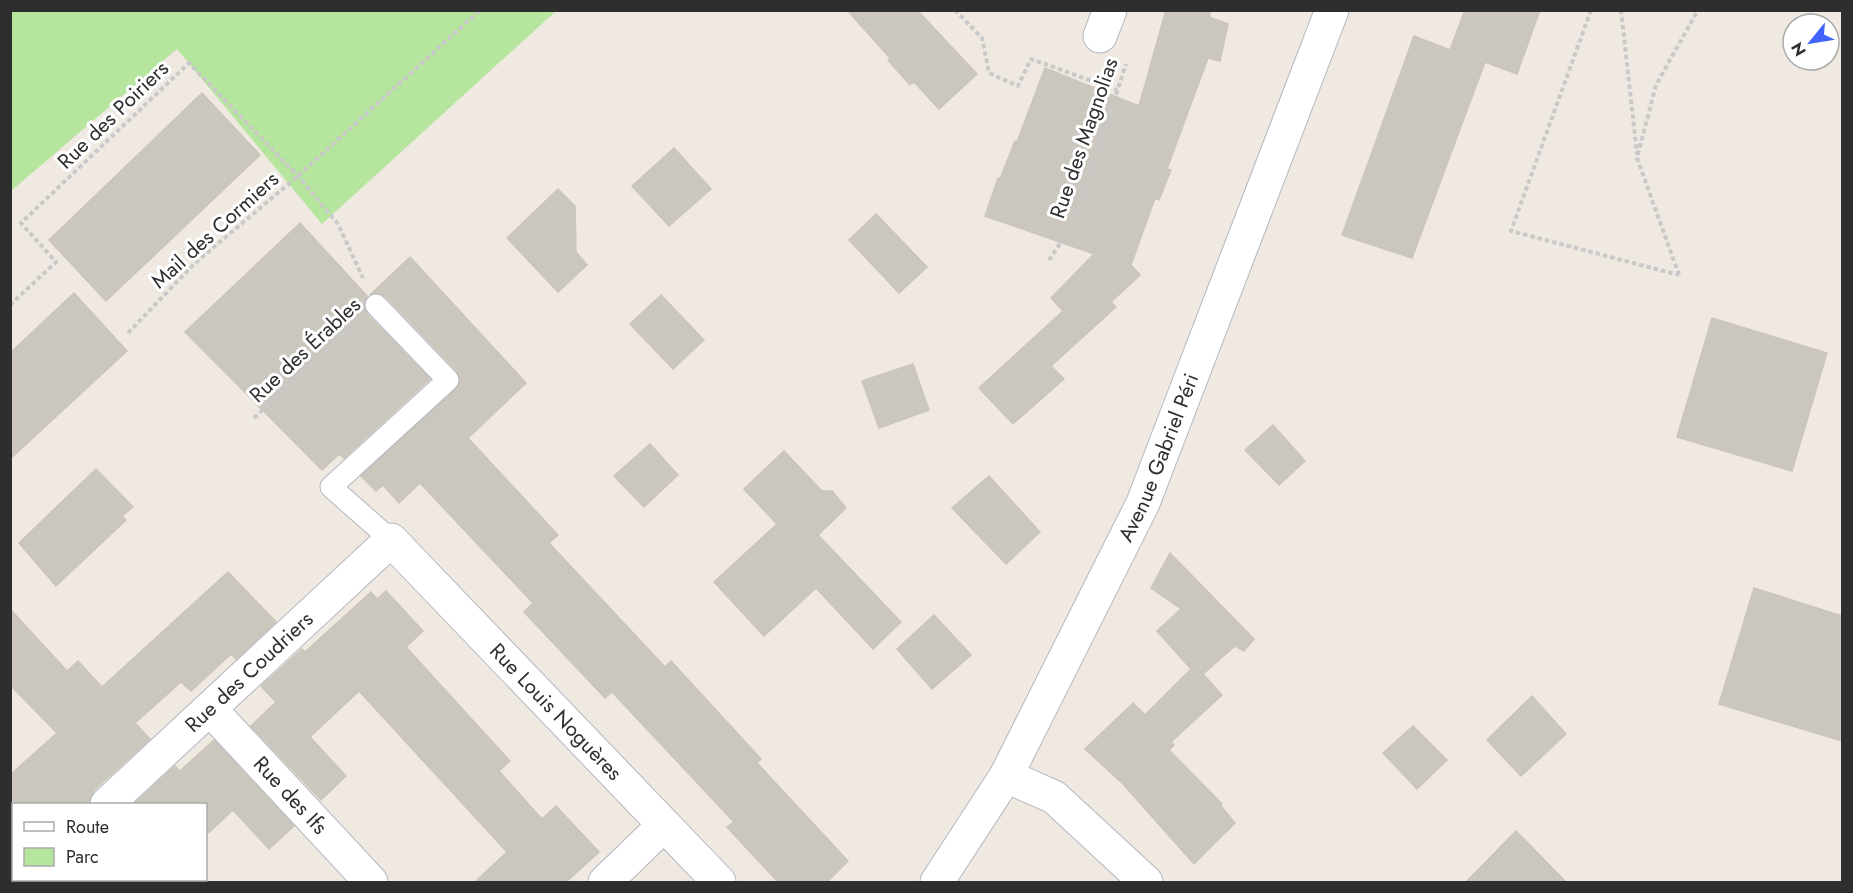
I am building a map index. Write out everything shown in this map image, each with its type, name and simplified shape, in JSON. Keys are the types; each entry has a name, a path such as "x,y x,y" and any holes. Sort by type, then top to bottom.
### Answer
{"street":[{"name":"Avenue Gabriel Péri","path":"937,882 1006,776 1143,503 1332,10"},
{"name":"Rue des Coudriers","path":"108,803 391,540"},
{"name":"Rue Louis Noguères","path":"391,540 719,882"},
{"name":"Rue des Ifs","path":"210,709 371,882"},
{"path":"1006,776 1054,797 1146,882"},
{"path":"605,882 664,825"}],"lane":[{"path":"376,305 448,380 331,487 391,540"}],"path":[{"name":"Mail des Cormiers","path":"128,333 195,262 298,176 480,10"},
{"path":"956,10 982,38 989,73 1018,86 1031,59 1117,90"},
{"path":"1591,10 1511,231 1679,275 1637,158 1621,10"},
{"path":"1637,158 1656,84 1698,10"},
{"name":"Rue des Magnolias","path":"1049,260 1074,224 1130,55 1105,23"},
{"name":"Rue des Poiriers","path":"10,305 56,262 21,223 189,63 298,176 338,224 376,305"},
{"name":"Rue des Érables","path":"254,418 376,305"}],"green space":[{"path":"11,10 556,11 322,224 177,49 11,191"}],"building":[{"path":"847,10 917,10 977,74 939,109 914,82 910,85 888,60 890,58"},
{"path":"1166,10 1211,10 1209,17 1228,24 1220,61 1208,58 1167,169 1171,170 1159,200 1155,198 1131,265 1140,275 1111,302 1116,307 1051,366 1064,379 1013,424 979,388 1063,311 1051,298 1094,254 985,216 998,178 1000,179 1015,141 1017,142 1045,68 1139,106"},
{"path":"1465,10 1540,10 1517,74 1485,62 1412,258 1342,235 1414,36 1450,50"},
{"path":"202,93 260,155 106,301 49,240"},
{"path":"674,148 711,189 669,226 632,186"},
{"path":"558,189 575,206 576,252 587,265 558,292 507,238"},
{"path":"876,214 927,267 899,293 849,240"},
{"path":"300,223 367,296 364,307 367,314 430,379 344,458 339,454 322,470 185,332"},
{"path":"410,257 526,383 468,438 558,535 549,543 665,667 671,661 761,759 757,763 848,861 827,882 778,882 727,827 734,822 612,692 605,698 524,612 533,603 420,483 399,503 383,485 376,491 361,476 460,383 457,371 385,296 379,293 371,294"},
{"path":"74,293 127,351 10,459 10,353"},
{"path":"661,295 704,340 673,369 630,324"},
{"path":"1712,318 1827,353 1792,471 1677,437"},
{"path":"913,364 929,410 879,428 862,381"},
{"path":"1273,425 1305,461 1279,485 1245,450"},
{"path":"650,444 678,475 644,507 614,476"},
{"path":"784,451 822,491 832,491 846,508 818,535 901,622 873,649 816,588 764,636 714,582 777,524 744,489"},
{"path":"96,469 133,507 122,516 126,520 56,586 19,543"},
{"path":"989,476 1040,532 1006,564 952,508"},
{"path":"1170,553 1254,639 1244,651 1235,646 1203,674 1222,695 1171,742 1174,745 1169,750 1222,804 1221,806 1235,823 1194,864 1123,784 1085,749 1133,703 1145,715 1191,669 1157,631 1181,609 1151,588"},
{"path":"228,572 276,622 236,659 231,654 191,691 181,682 135,723 150,739 94,790 89,803 10,804 10,775 57,733 10,685 10,609 67,671 78,661 102,687"},
{"path":"1754,588 1842,616 1842,741 1719,704"},
{"path":"386,591 423,631 406,647 510,761 499,771 542,819 556,806 599,852 566,882 475,882 507,852 359,691 310,737 346,776 321,800 251,726 276,702 261,686 302,649 305,652 371,592 377,599"},
{"path":"934,615 971,655 932,689 897,649"},
{"path":"1532,696 1566,734 1521,776 1487,740"},
{"path":"1413,726 1447,760 1417,789 1383,753"},
{"path":"214,740 294,826 269,849 233,810 207,834 207,803 135,803 175,766 180,771"},
{"path":"1516,831 1566,882 1466,882"}]}
